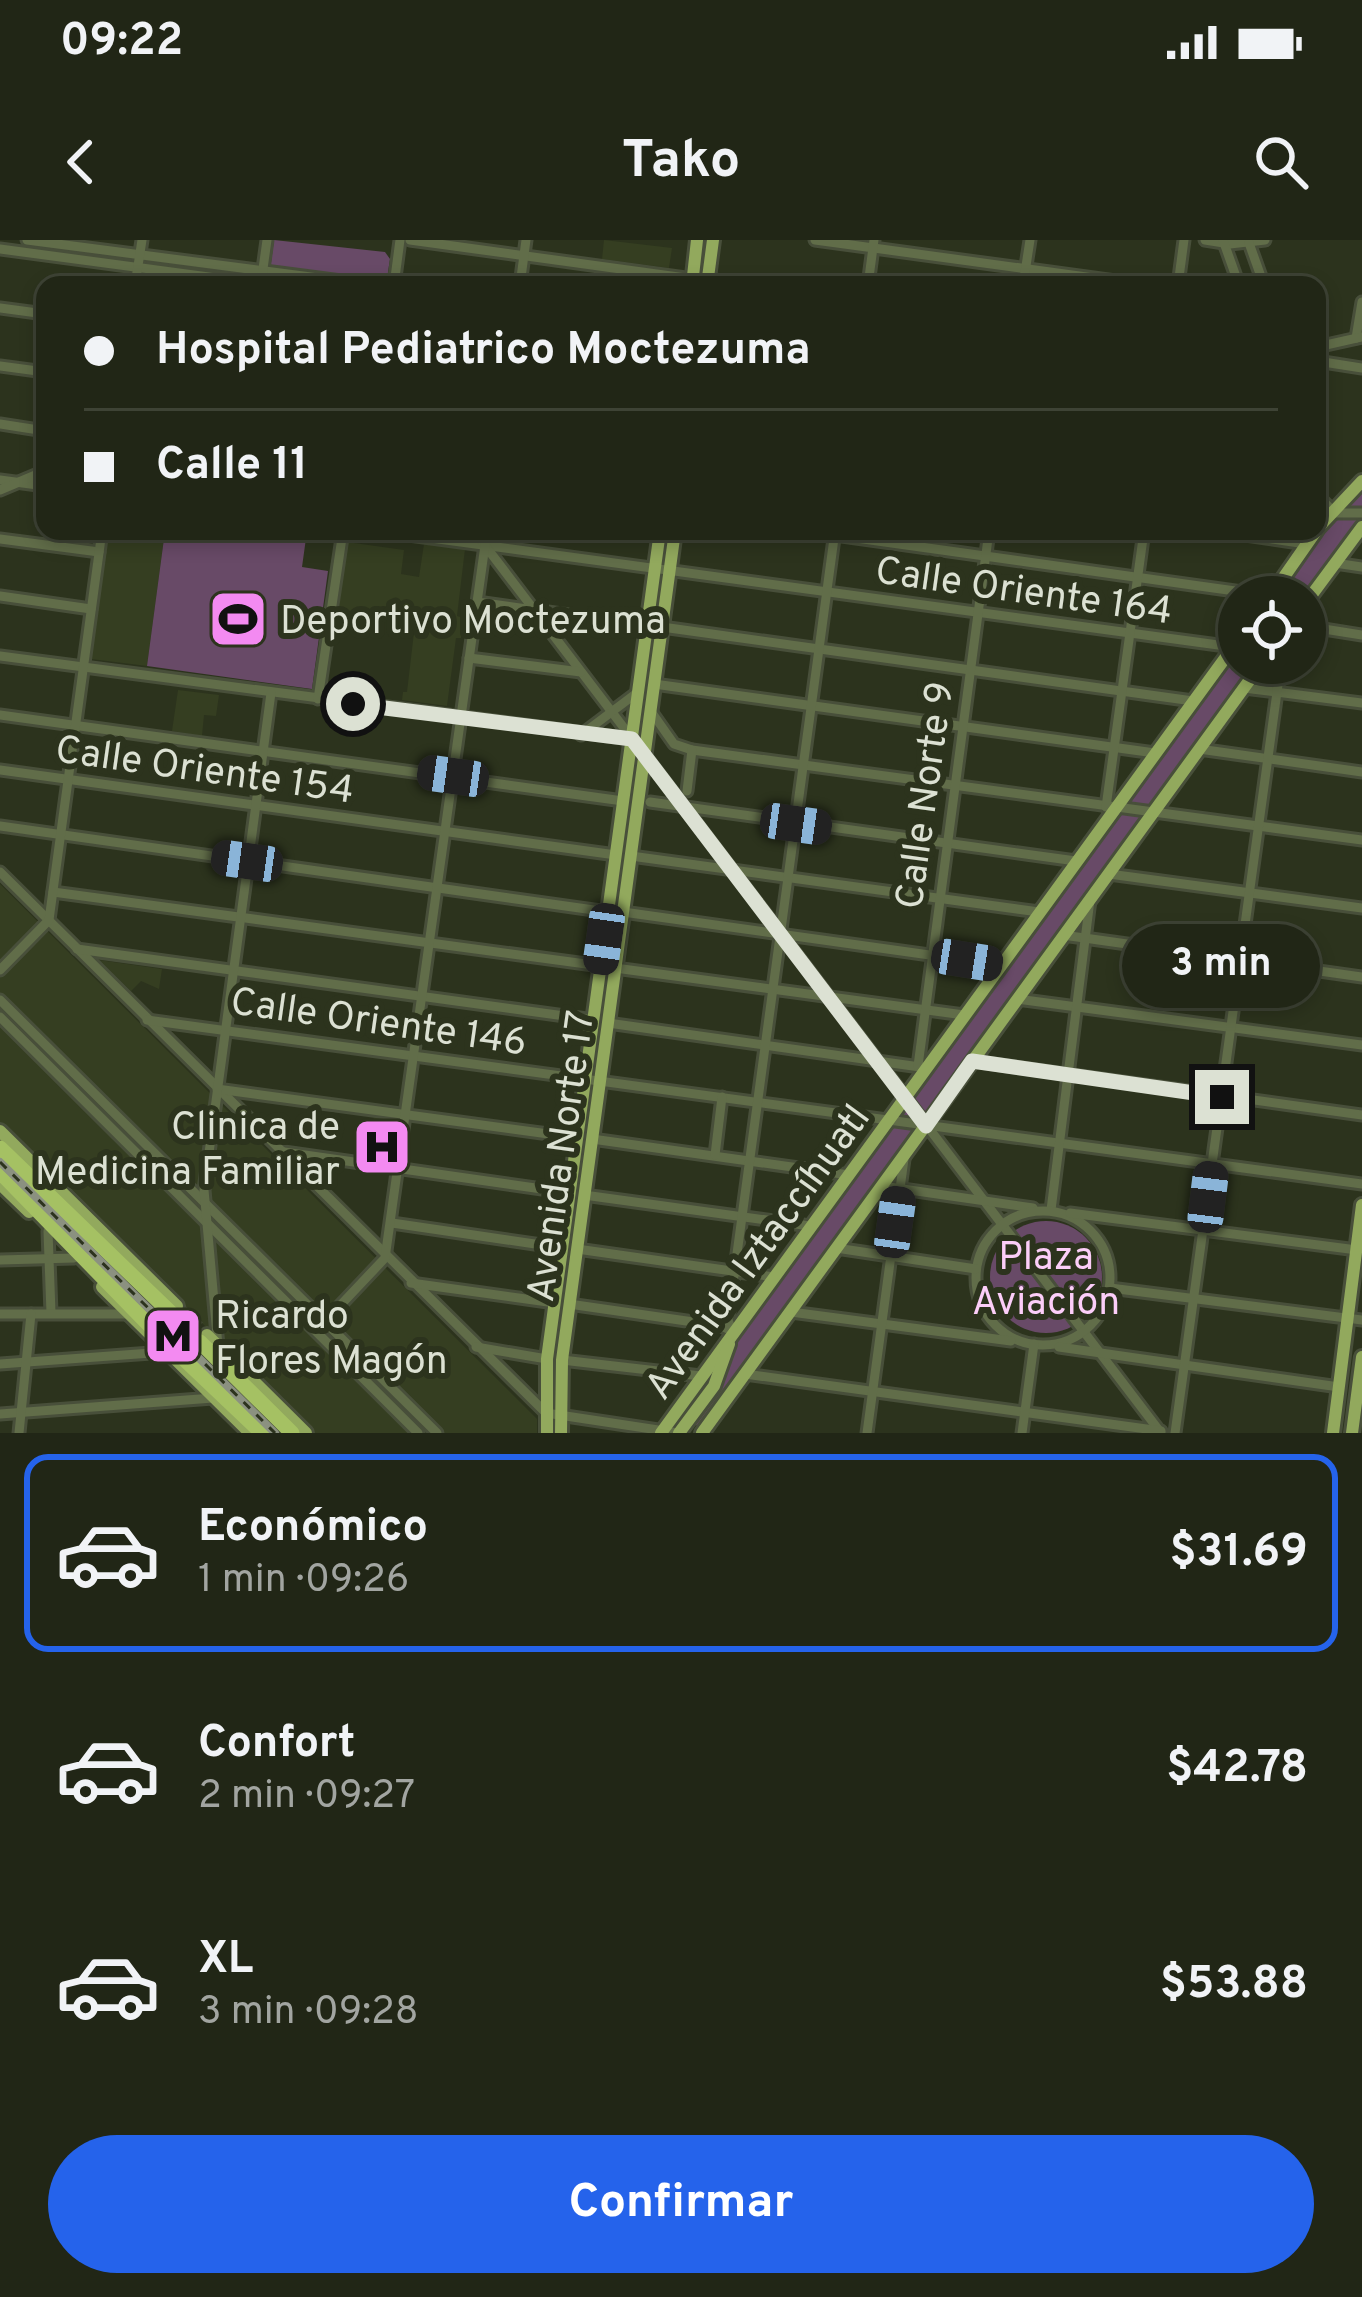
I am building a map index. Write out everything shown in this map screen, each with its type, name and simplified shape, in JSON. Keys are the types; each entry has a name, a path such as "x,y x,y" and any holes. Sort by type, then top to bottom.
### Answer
{"highway":[{"path":"0,1148 175,1310"},
{"path":"0,1172 155,1330"},
{"path":"208,1341 292,1433"},
{"path":"183,1358 262,1433"},
{"path":"236,1364 248,1389"}],"main road":[{"path":"693,276 697,240"},
{"path":"709,276 713,240"},
{"path":"1326,516 1362,481"},
{"path":"1325,576 1362,527"},
{"name":"Avenida Norte 17","path":"660,540 662,570"},
{"name":"Avenida Norte 17","path":"623,856 623,801 638,692 671,540"},
{"path":"1284,576 1309,540"},
{"name":"Avenida Norte 17","path":"547,1433 623,856 654,684 654,626"},
{"name":"Avenida Iztaccíhuatl","path":"662,1432 922,1067 1076,862 1110,808 1218,667"},
{"name":"Avenida Iztaccíhuatl","path":"702,1433 1247,684"},
{"path":"0,1131 175,1310"},
{"path":"0,1184 250,1433"},
{"path":"1333,1433 1355,1319 1362,1205"},
{"path":"679,1433 714,1386 733,1331"},
{"path":"208,1341 306,1433"},
{"path":"1352,1433 1362,1357"},
{"name":"Avenida Norte 17","path":"553,1415 561,1433"}],"street":[{"path":"28,240 230,276"},
{"path":"137,276 142,240"},
{"path":"263,276 267,240"},
{"path":"395,276 400,240"},
{"path":"410,240 653,276"},
{"path":"521,276 526,240"},
{"path":"815,240 874,244 1078,276"},
{"path":"1024,276 1030,240"},
{"path":"1179,276 1184,240"},
{"path":"1204,240 1265,240"},
{"path":"1223,242 1236,276"},
{"path":"1249,243 1261,276"},
{"path":"869,276 874,244"},
{"path":"0,249 139,262"},
{"path":"1326,345 1359,337 1362,302"},
{"path":"0,308 36,313"},
{"path":"1326,362 1362,368"},
{"path":"0,366 36,371"},
{"path":"0,424 36,430"},
{"path":"0,490 36,475"},
{"path":"0,480 36,485"},
{"path":"1326,506 1341,515 1362,513"},
{"path":"0,539 99,552"},
{"path":"0,970 49,920 101,540"},
{"path":"318,699 342,540"},
{"name":"Calle Oriente 164","path":"455,540 978,614 1218,641"},
{"path":"481,540 1160,1432"},
{"path":"320,1327 386,1258 486,540"},
{"path":"733,1331 728,1320 734,1270 834,540"},
{"path":"881,540 1218,589"},
{"name":"Calle Norte 9","path":"922,1067 924,1009 988,540"},
{"path":"1110,808 1143,540"},
{"path":"1279,540 1306,544"},
{"path":"1335,563 1362,567"},
{"path":"0,596 92,609"},
{"path":"477,602 1193,701"},
{"path":"1326,629 1362,635"},
{"path":"0,656 632,739"},
{"path":"469,658 581,672"},
{"path":"654,684 1155,753"},
{"path":"745,1374 1174,1433 1278,684"},
{"path":"1244,688 1362,703"},
{"path":"581,735 638,692"},
{"path":"208,1341 209,1222 204,1201 271,693"},
{"path":"650,710 674,744 692,751 1362,840"},
{"path":"0,715 623,801"},
{"path":"1199,749 1362,772"},
{"path":"687,791 692,751"},
{"name":"Calle Oriente 154","path":"0,770 1039,912"},
{"path":"650,802 1076,862"},
{"path":"0,826 1001,965"},
{"path":"0,872 476,1347 553,1415 679,1433"},
{"path":"1109,874 1362,908"},
{"path":"53,892 964,1015"},
{"path":"1045,1209 1061,1142 1090,898"},
{"path":"1064,935 1362,977"},
{"path":"77,949 922,1067"},
{"path":"1017,999 1362,1046"},
{"path":"0,1000 204,1201 418,1433"},
{"path":"0,1016 209,1222 437,1433"},
{"name":"Calle Oriente 146","path":"147,1020 1359,1180"},
{"path":"972,1061 1362,1115"},
{"path":"217,1089 849,1175"},
{"path":"715,1155 722,1097"},
{"path":"281,1152 811,1226"},
{"path":"867,1433 904,1154"},
{"path":"882,1186 1357,1250"},
{"path":"1016,1342 989,1318 980,1302 976,1269 985,1244 1001,1225 1045,1209"},
{"path":"1050,1346 1084,1333 1106,1305 1110,1288 1105,1252 1070,1213"},
{"path":"392,1222 774,1277"},
{"path":"48,1231 51,1312"},
{"path":"836,1248 976,1269"},
{"path":"0,1260 74,1258"},
{"path":"411,1283 733,1331"},
{"path":"1110,1288 1355,1319"},
{"path":"790,1312 1339,1387"},
{"path":"0,1314 127,1314"},
{"path":"19,1433 31,1314"},
{"path":"1022,1433 1034,1344"},
{"path":"476,1347 701,1376"},
{"path":"0,1364 165,1352"},
{"path":"0,1414 213,1398"}],"shaded area":[{"path":"604,240 672,248 669,268 602,259"},
{"path":"108,540 164,540 147,666 91,659"},
{"path":"347,542 404,550 401,574 419,577 424,544 465,549 457,616 464,618 461,638 456,638 447,706 402,700 415,624 338,614"},
{"path":"178,690 219,695 216,716 204,715 202,736 172,731"},
{"path":"0,884 537,1419 537,1433 313,1433 0,1123"},
{"path":"99,960 162,969 159,989 141,981 131,991"},
{"name":"Clinica de Medicina Familiar","path":"374,1116 399,1119 393,1161 368,1158"}],"green space":[{"path":"274,240 385,252 390,259 387,276 269,276"},
{"path":"1362,488 1362,521 1321,576 1288,576 1315,540 1326,540 1326,527"},
{"name":"Deportivo Moctezuma","path":"164,540 306,540 302,567 328,571 312,689 147,666"},
{"path":"1218,671 1218,684 1244,684 703,1426 673,1423"},
{"name":"Plaza Aviación","path":"1046,1221 1068,1225 1086,1237 1098,1255 1102,1277 1098,1299 1086,1317 1068,1329 1046,1333 1024,1329 1006,1317 994,1299 990,1277 994,1255 1006,1237 1024,1225"}],"tunnel":[{"path":"177,1306 207,1335"},
{"path":"172,1314 200,1342"},
{"path":"155,1331 183,1358"}],"railway":[{"path":"0,1162 275,1433"}],"place":[{"name":"Deportivo Moctezuma","path":"238,619"},
{"name":"Clinica de Medicina Familiar","path":"382,1147"},
{"name":"Ricardo Flores Magón","path":"173,1336"}],"route":[{"path":"353,704 632,739 926,1126 972,1061 1222,1097"}]}
